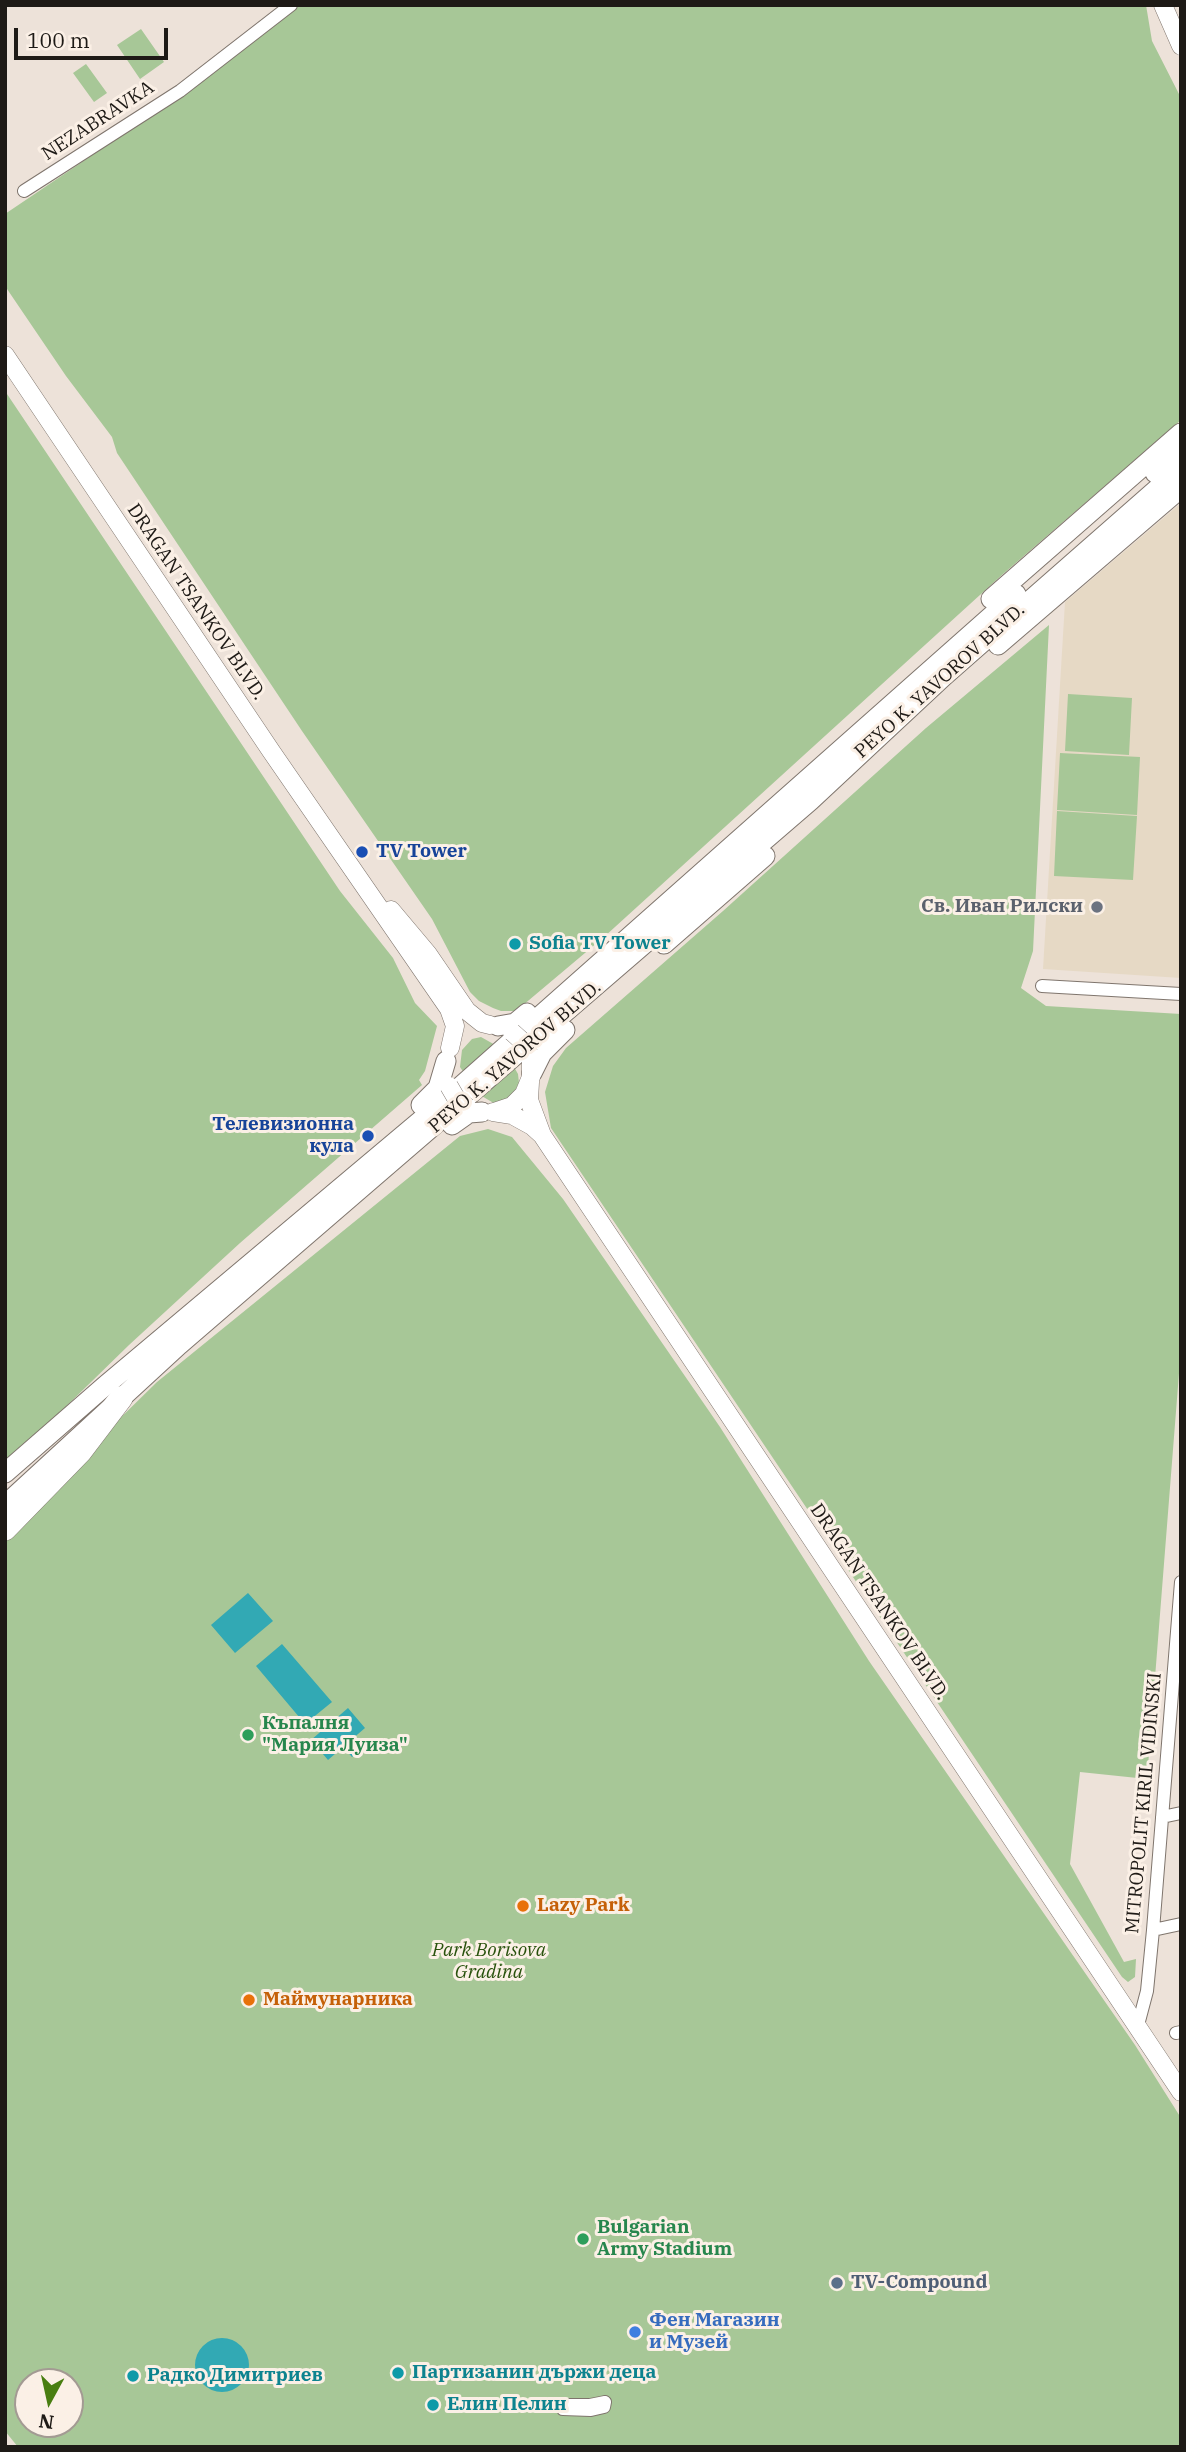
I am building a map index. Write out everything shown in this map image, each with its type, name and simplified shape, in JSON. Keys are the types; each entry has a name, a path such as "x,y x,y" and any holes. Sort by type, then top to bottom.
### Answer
{"highway":[{"path":"5,1529 80,1452 121,1398"}],"main road":[{"path":"1163,5 1181,46"},
{"name":"DRAGAN TSANKOV BLVD.","path":"5,355 271,751 449,1009 455,1026 448,1055"},
{"path":"174,1338 187,1307 253,1246 430,1098 440,1084 448,1055 466,1032 500,1028 515,1023 848,731 1052,545 1181,433"},
{"name":"PEYO K. YAVOROV BLVD.","path":"5,1473 174,1338 810,801 939,671 1181,450"},
{"name":"PEYO K. YAVOROV BLVD.","path":"939,671 1181,468"},
{"path":"174,1338 209,1329 307,1250 451,1125 469,1114 481,1110 506,1109 516,1103 524,1094 531,1069 542,1053 569,1027 755,865 869,755 1181,488"},
{"path":"869,755 939,671 1052,545"},
{"path":"848,731 1077,577"},
{"name":"DRAGAN TSANKOV BLVD.","path":"354,871 412,934 467,1011 482,1023 500,1028"},
{"path":"500,1028 522,1041 531,1069"},
{"path":"448,1055 446,1075 456,1098 481,1110"},
{"name":"DRAGAN TSANKOV BLVD.","path":"531,1069 529,1100 542,1135"},
{"name":"DRAGAN TSANKOV BLVD.","path":"481,1110 512,1115 533,1126 542,1135 1181,2092"},
{"name":"PEYO K. YAVOROV BLVD.","path":"5,1505 121,1398 174,1338"}],"street":[{"name":"NEZABRAVKA","path":"24,191 180,91 291,5"},
{"path":"1042,986 1181,994"},
{"name":"MITROPOLIT KIRIL VIDINSKI","path":"1138,2025 1147,1991 1153,1930 1181,1582"},
{"path":"1162,1817 1181,1813"},
{"path":"1153,1930 1181,1924"}],"shaded area":[{"path":"1181,503 1181,978 1043,969 1065,602"}],"green space":[{"path":"295,5 1146,5 1152,41 1181,98 1181,420 1003,574 604,937 516,1011 493,1008 479,1001 470,992 432,919 302,731 117,453 112,437 66,376 5,286 5,214 125,133"},
{"path":"141,29 164,62 140,79 117,45"},
{"path":"86,64 107,93 94,102 73,73"},
{"path":"5,391 340,891 393,958 415,1003 437,1026 425,1071 419,1080 422,1085 240,1243 129,1345 5,1466"},
{"path":"1049,625 1033,951 1021,988 1046,1006 1181,1014 1181,1348 1147,1779 1080,1772 1070,1864 1124,1962 1136,1959 1135,1977 1128,1982 1122,1977 551,1128 545,1092 553,1066 566,1048 926,728"},
{"path":"1068,694 1132,698 1129,755 1065,751"},
{"path":"1060,753 1140,757 1137,815 1057,810"},
{"path":"1057,811 1137,816 1133,880 1054,876"},
{"path":"481,1037 497,1046 464,1073 460,1067 462,1050 472,1039"},
{"path":"514,1067 519,1083 512,1097 497,1105 480,1095"},
{"name":"Park Borisova Gradina","path":"488,1129 512,1137 563,1199 720,1427 869,1661 1135,2045 1181,2118 1181,2447 18,2447 5,2431 5,1539 157,1382 460,1136"}],"water":[{"path":"248,1593 273,1621 235,1653 211,1625"},
{"path":"282,1644 332,1702 305,1724 256,1666"},
{"path":"348,1708 365,1728 351,1740 360,1750 352,1757 343,1747 328,1760 311,1740"},
{"path":"222,2338 241,2346 249,2365 241,2384 222,2392 203,2384 195,2365 203,2346"}],"place":[{"name":"TV Tower","path":"362,852"},
{"name":"Св. Иван Рилски","path":"1097,907"},
{"name":"Sofia TV Tower","path":"515,944"},
{"name":"Телевизионна кула","path":"368,1136"},
{"name":"Къпалня \"Мария Луиза\"","path":"248,1735"},
{"name":"Lazy Park","path":"523,1906"},
{"name":"Маймунарника","path":"249,2000"},
{"name":"Bulgarian Army Stadium","path":"583,2239"},
{"name":"TV-Compound","path":"837,2283"},
{"name":"Фен Магазин и Музей","path":"635,2332"},
{"name":"Партизанин държи деца","path":"398,2373"},
{"name":"Радко Димитриев","path":"133,2376"},
{"name":"Елин Пелин","path":"433,2405"}]}
